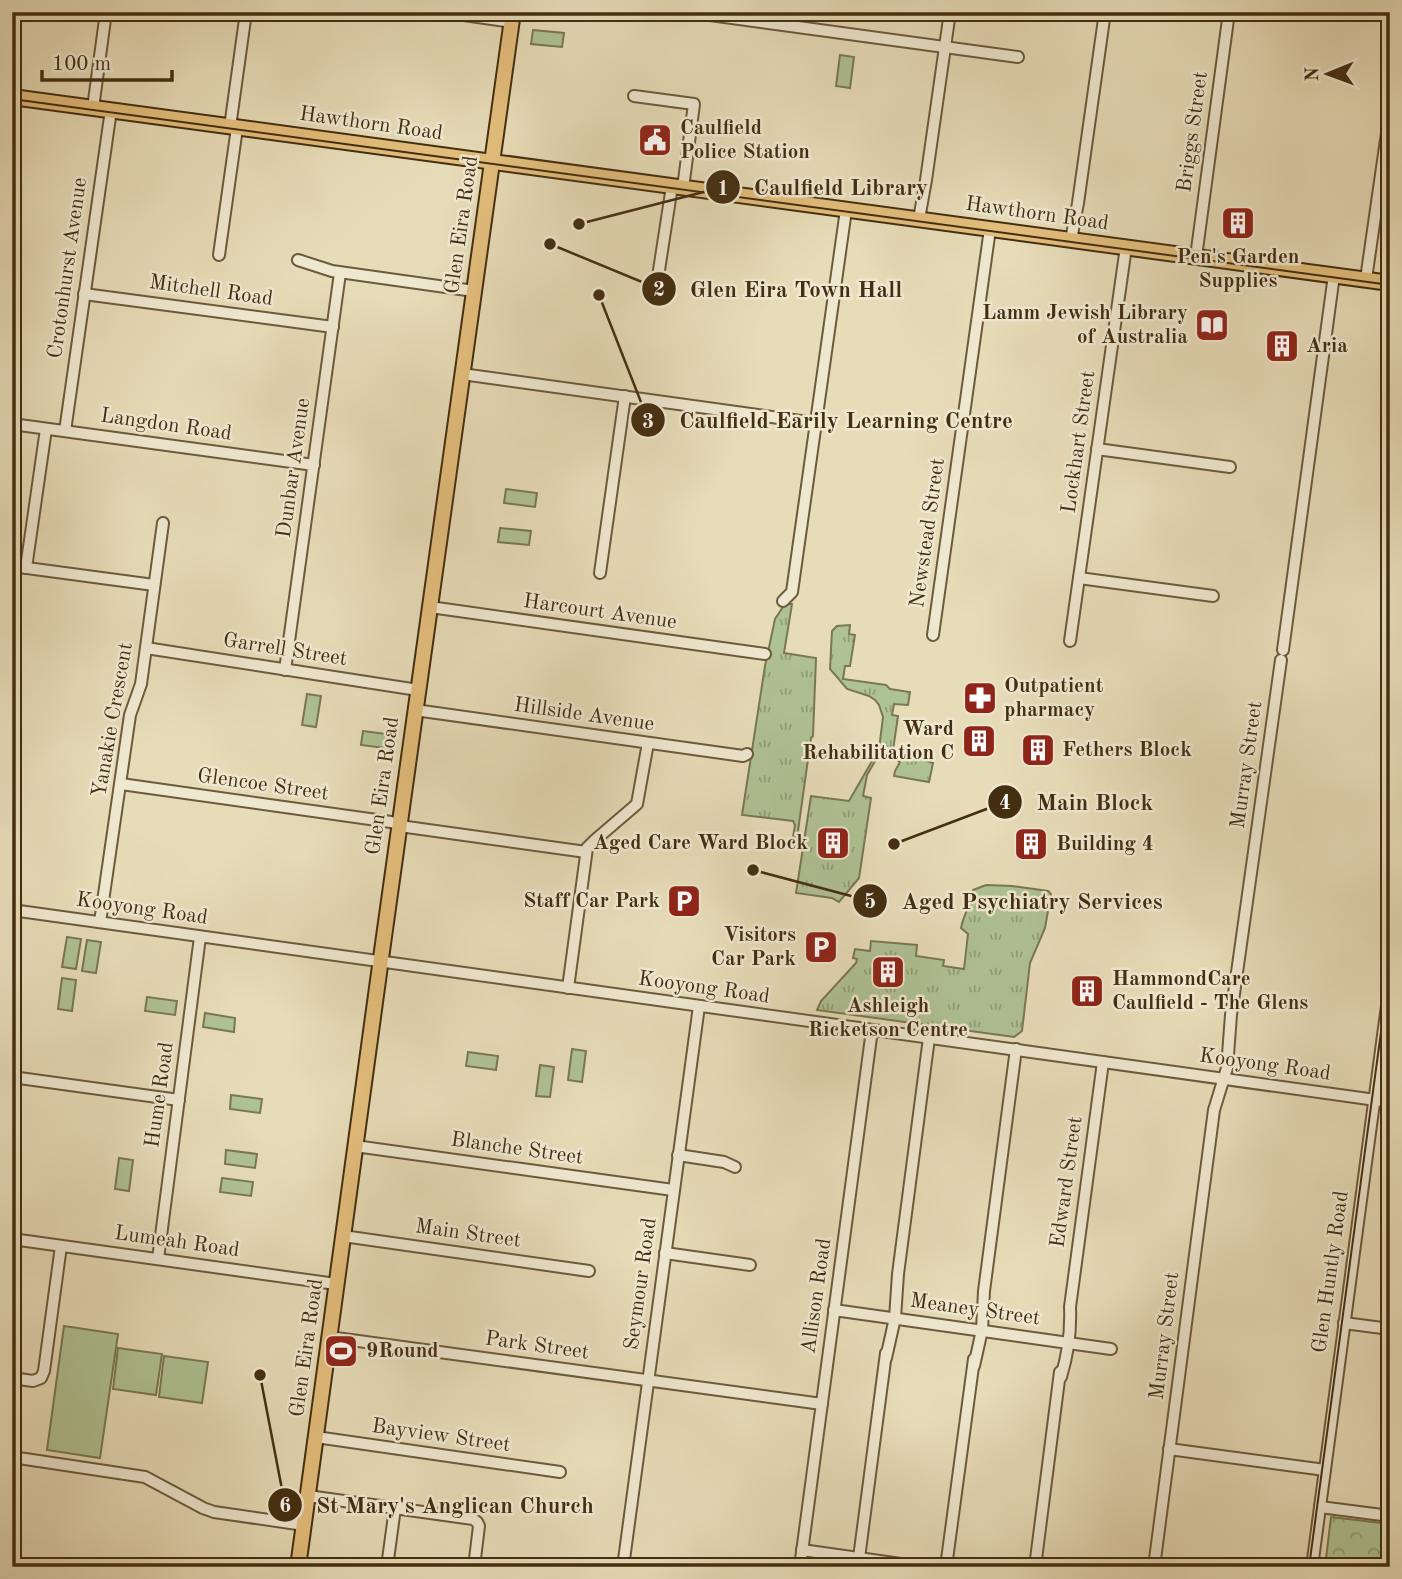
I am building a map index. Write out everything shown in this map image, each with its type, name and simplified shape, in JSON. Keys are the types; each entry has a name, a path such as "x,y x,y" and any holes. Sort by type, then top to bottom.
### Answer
{"main road":[{"name":"Glen Eira Road","path":"298,1567 512,17"},
{"name":"Hawthorn Road","path":"12,97 1390,283"}],"street":[{"path":"93,108 106,12"},
{"path":"219,255 246,12"},
{"path":"443,12 512,17"},
{"path":"688,12 1018,57"},
{"path":"921,220 950,12"},
{"path":"1074,240 1080,219 1078,203 1105,12"},
{"name":"Briggs Street","path":"1196,257 1229,12"},
{"path":"634,96 694,104 656,296"},
{"name":"Crotonhurst Avenue","path":"65,431 111,110"},
{"path":"1366,279 1390,111"},
{"path":"783,601 792,592 846,210"},
{"name":"Newstead Street","path":"933,635 990,229"},
{"name":"Lockhart Street","path":"1070,641 1126,247"},
{"path":"298,260 340,273 474,291"},
{"name":"Dunbar Avenue","path":"285,670 340,273"},
{"name":"Murray Street","path":"1154,1567 1214,1096 1221,1079 1228,1042 1334,275"},
{"name":"Mitchell Road","path":"84,294 333,327"},
{"path":"462,374 816,423"},
{"path":"600,573 625,396"},
{"name":"Langdon Road","path":"12,424 314,465"},
{"path":"26,568 46,429"},
{"path":"1097,449 1230,467"},
{"name":"Yanakie Crescent","path":"100,922 130,715 141,684 163,523"},
{"path":"12,581 13,566 154,585"},
{"path":"1079,578 1213,596"},
{"name":"Harcourt Avenue","path":"430,607 765,654"},
{"name":"Garrell Street","path":"146,648 418,690"},
{"name":"Hillside Avenue","path":"415,710 743,757 747,754"},
{"path":"568,988 586,852 595,839 637,804 648,743"},
{"name":"Glencoe Street","path":"121,784 586,852"},
{"name":"Kooyong Road","path":"12,910 1390,1102"},
{"name":"Hume Road","path":"158,1259 201,937"},
{"name":"Glen Huntly Road","path":"1312,1567 1390,983"},
{"name":"Seymour Road","path":"623,1567 699,1006"},
{"name":"Allison Road","path":"800,1567 872,1030"},
{"path":"859,1558 929,1038"},
{"path":"946,1567 1016,1049"},
{"name":"Edward Street","path":"1035,1567 1102,1062"},
{"path":"12,1077 179,1100"},
{"name":"Blanche Street","path":"355,1146 673,1190"},
{"path":"678,1155 724,1162 735,1167"},
{"name":"Main Street","path":"343,1236 589,1271"},
{"name":"Lumeah Road","path":"12,1239 336,1284"},
{"path":"12,1378 33,1381 41,1378 43,1374 61,1246"},
{"path":"665,1253 750,1265"},
{"name":"Meaney Street","path":"834,1310 1111,1349"},
{"path":"1344,1323 1390,1329"},
{"name":"Park Street","path":"329,1337 822,1404"},
{"name":"Bayview Street","path":"316,1437 560,1472"},
{"path":"1170,1449 1325,1470"},
{"path":"12,1457 145,1477 214,1512 304,1525"},
{"path":"308,1496 471,1519 477,1522 479,1530 474,1567"},
{"path":"1320,1507 1390,1516"},
{"path":"387,1567 395,1508"},
{"path":"802,1550 922,1567"}],"green space":[{"path":"533,30 564,33 562,47 531,44"},
{"path":"840,55 854,57 850,88 836,86"},
{"path":"506,489 537,493 535,507 504,503"},
{"path":"500,528 531,531 529,545 498,542"},
{"path":"785,604 792,604 784,653 816,658 813,736 797,838 793,837 793,821 742,815 765,666 775,619"},
{"path":"850,625 849,634 855,635 850,666 845,666 843,679 886,685 890,689 910,692 908,705 894,704 892,715 898,716 893,750 933,763 929,782 894,776 900,762 881,751 867,775 863,796 871,798 859,878 839,902 832,898 796,893 811,796 849,801 879,749 883,717 879,705 869,696 847,689 830,669 832,631 837,626"},
{"path":"307,694 321,696 316,727 302,725"},
{"path":"363,731 394,735 392,749 361,745"},
{"path":"986,885 1012,886 1048,891 1051,894 1045,928 1030,963 1022,1031 1014,1037 817,1010 821,1001 856,963 857,959 853,958 855,949 870,951 871,941 917,945 916,956 944,960 943,966 964,969 968,934 961,928 962,923 973,890"},
{"path":"67,937 81,939 76,969 62,967"},
{"path":"87,940 101,942 96,973 82,971"},
{"path":"62,978 76,980 72,1011 58,1009"},
{"path":"147,997 177,1001 175,1015 145,1011"},
{"path":"205,1013 235,1018 234,1032 203,1027"},
{"path":"572,1049 586,1051 582,1082 568,1080"},
{"path":"468,1052 498,1056 496,1070 466,1066"},
{"path":"540,1065 554,1067 550,1097 536,1096"},
{"path":"231,1095 262,1099 260,1113 230,1109"},
{"path":"226,1150 257,1154 255,1168 225,1164"},
{"path":"119,1158 133,1160 129,1191 115,1189"},
{"path":"222,1178 253,1182 251,1196 220,1192"},
{"path":"64,1326 118,1334 100,1458 47,1450"},
{"path":"118,1348 162,1354 156,1395 113,1389"},
{"path":"164,1356 208,1362 202,1403 159,1397"},
{"path":"1331,1517 1390,1524 1390,1567 1325,1567"}],"tram line":[{"path":"12,99 1390,285"},
{"path":"1309,1567 1390,965"}],"place":[{"name":"Caulfield Police Station","path":"655,140"},
{"name":"Pen's Garden Supplies","path":"1238,223"},
{"name":"Caulfield Library","path":"579,224"},
{"name":"Glen Eira Town Hall","path":"550,244"},
{"name":"Caulfield Earily Learning Centre","path":"599,295"},
{"name":"Lamm Jewish Library of Australia","path":"1212,325"},
{"name":"Aria","path":"1282,346"},
{"name":"Outpatient pharmacy","path":"980,698"},
{"name":"Ward Rehabilitation C","path":"979,741"},
{"name":"Fethers Block","path":"1038,750"},
{"name":"Aged Care Ward Block","path":"833,843"},
{"name":"Main Block","path":"894,844"},
{"name":"Building 4","path":"1031,844"},
{"name":"Aged Psychiatry Services","path":"753,870"},
{"name":"Staff Car Park","path":"684,901"},
{"name":"Visitors Car Park","path":"821,947"},
{"name":"Ashleigh Ricketson Centre","path":"888,972"},
{"name":"HammondCare Caulfield - The Glens","path":"1087,991"},
{"name":"9Round","path":"341,1351"},
{"name":"St Mary's Anglican Church","path":"260,1375"}]}
